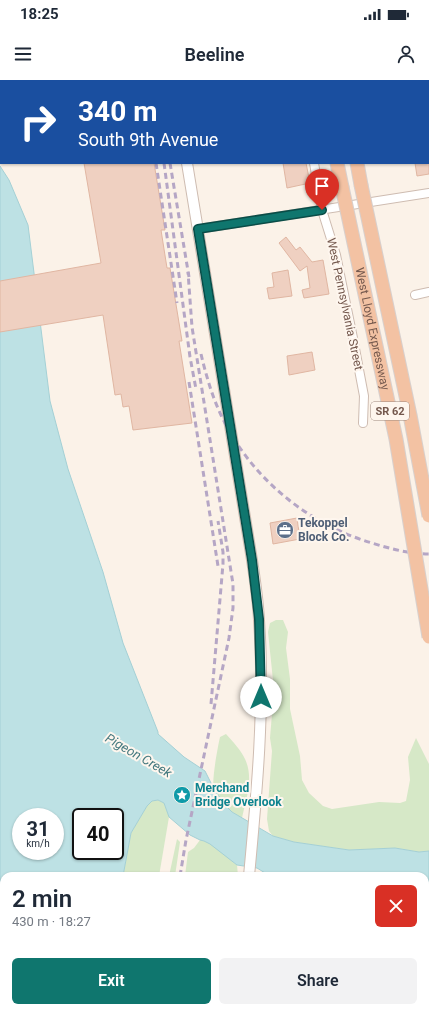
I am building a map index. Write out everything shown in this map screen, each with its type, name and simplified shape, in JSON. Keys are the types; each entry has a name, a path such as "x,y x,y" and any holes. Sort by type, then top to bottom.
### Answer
{"highway":[{"name":"West Lloyd Expressway","path":"337,164 396,439 429,637"},
{"name":"West Lloyd Expressway","path":"357,164 410,415 429,516"}],"street":[{"path":"187,164 258,604 261,668 261,726 249,872"},
{"name":"West Pennsylvania Street","path":"314,164 322,210 336,255 354,338 364,396 364,423"},
{"path":"198,229 429,193"},
{"path":"415,294 429,292"}],"green space":[{"path":"276,620 283,620 288,632 286,648 290,679 290,709 300,756 302,780 309,793 323,806 332,809 379,802 400,803 406,801 410,780 408,757 416,738 429,764 429,851 419,852 395,848 349,850 294,842 273,836 269,831 267,819 272,751 270,738 274,690 268,632 270,623"},
{"path":"226,734 237,746 248,766 249,781 242,818 225,806 218,798 213,786 216,756 220,737"},
{"path":"158,800 164,803 169,817 160,872 124,872 131,833 147,806 152,801"},
{"path":"177,839 180,842 176,872 170,872"},
{"path":"200,840 209,843 237,865 238,872 186,872 188,852 194,848"}],"water":[{"name":"Pigeon Creek","path":"0,166 9,180 28,225 50,401 68,469 103,572 123,643 158,734 184,757 205,771 214,789 232,812 273,836 294,842 349,850 395,848 419,852 429,851 429,872 264,872 257,868 237,865 210,844 190,835 169,817 164,803 158,800 152,801 147,806 131,833 124,872 0,872"}],"building":[{"path":"84,164 154,164 165,230 161,230 167,268 170,268 182,341 179,341 192,423 133,430 129,406 123,407 121,394 115,395 103,315 0,332 0,281 101,263"},
{"path":"283,164 306,164 310,183 287,188"},
{"path":"415,164 429,164 429,174 417,176"},
{"path":"286,237 296,250 300,247 312,262 323,260 329,294 304,298 302,290 310,288 307,266 300,271 279,243"},
{"path":"288,270 292,296 269,299 267,288 274,287 272,273"},
{"path":"312,352 315,370 289,375 287,356"},
{"path":"297,518 300,539 273,544 270,523"}],"railway":[{"path":"156,164 177,303"},
{"path":"164,164 190,357 196,389"},
{"path":"170,164 189,277"},
{"path":"181,872 186,840 229,638 233,608 233,584 192,327 188,272"},
{"path":"201,354 207,378 215,400 233,438 264,478 283,495 325,524 348,535 393,549 429,554"},
{"path":"189,382 218,566"},
{"path":"211,704 223,564 223,552 218,521"}],"place":[{"name":"Tekoppel Block Co.","path":"285,530"},
{"name":"Merchand Bridge Overlook","path":"182,795"}],"route":[{"path":"261,697 259,619 252,560 198,229 322,210"}]}
